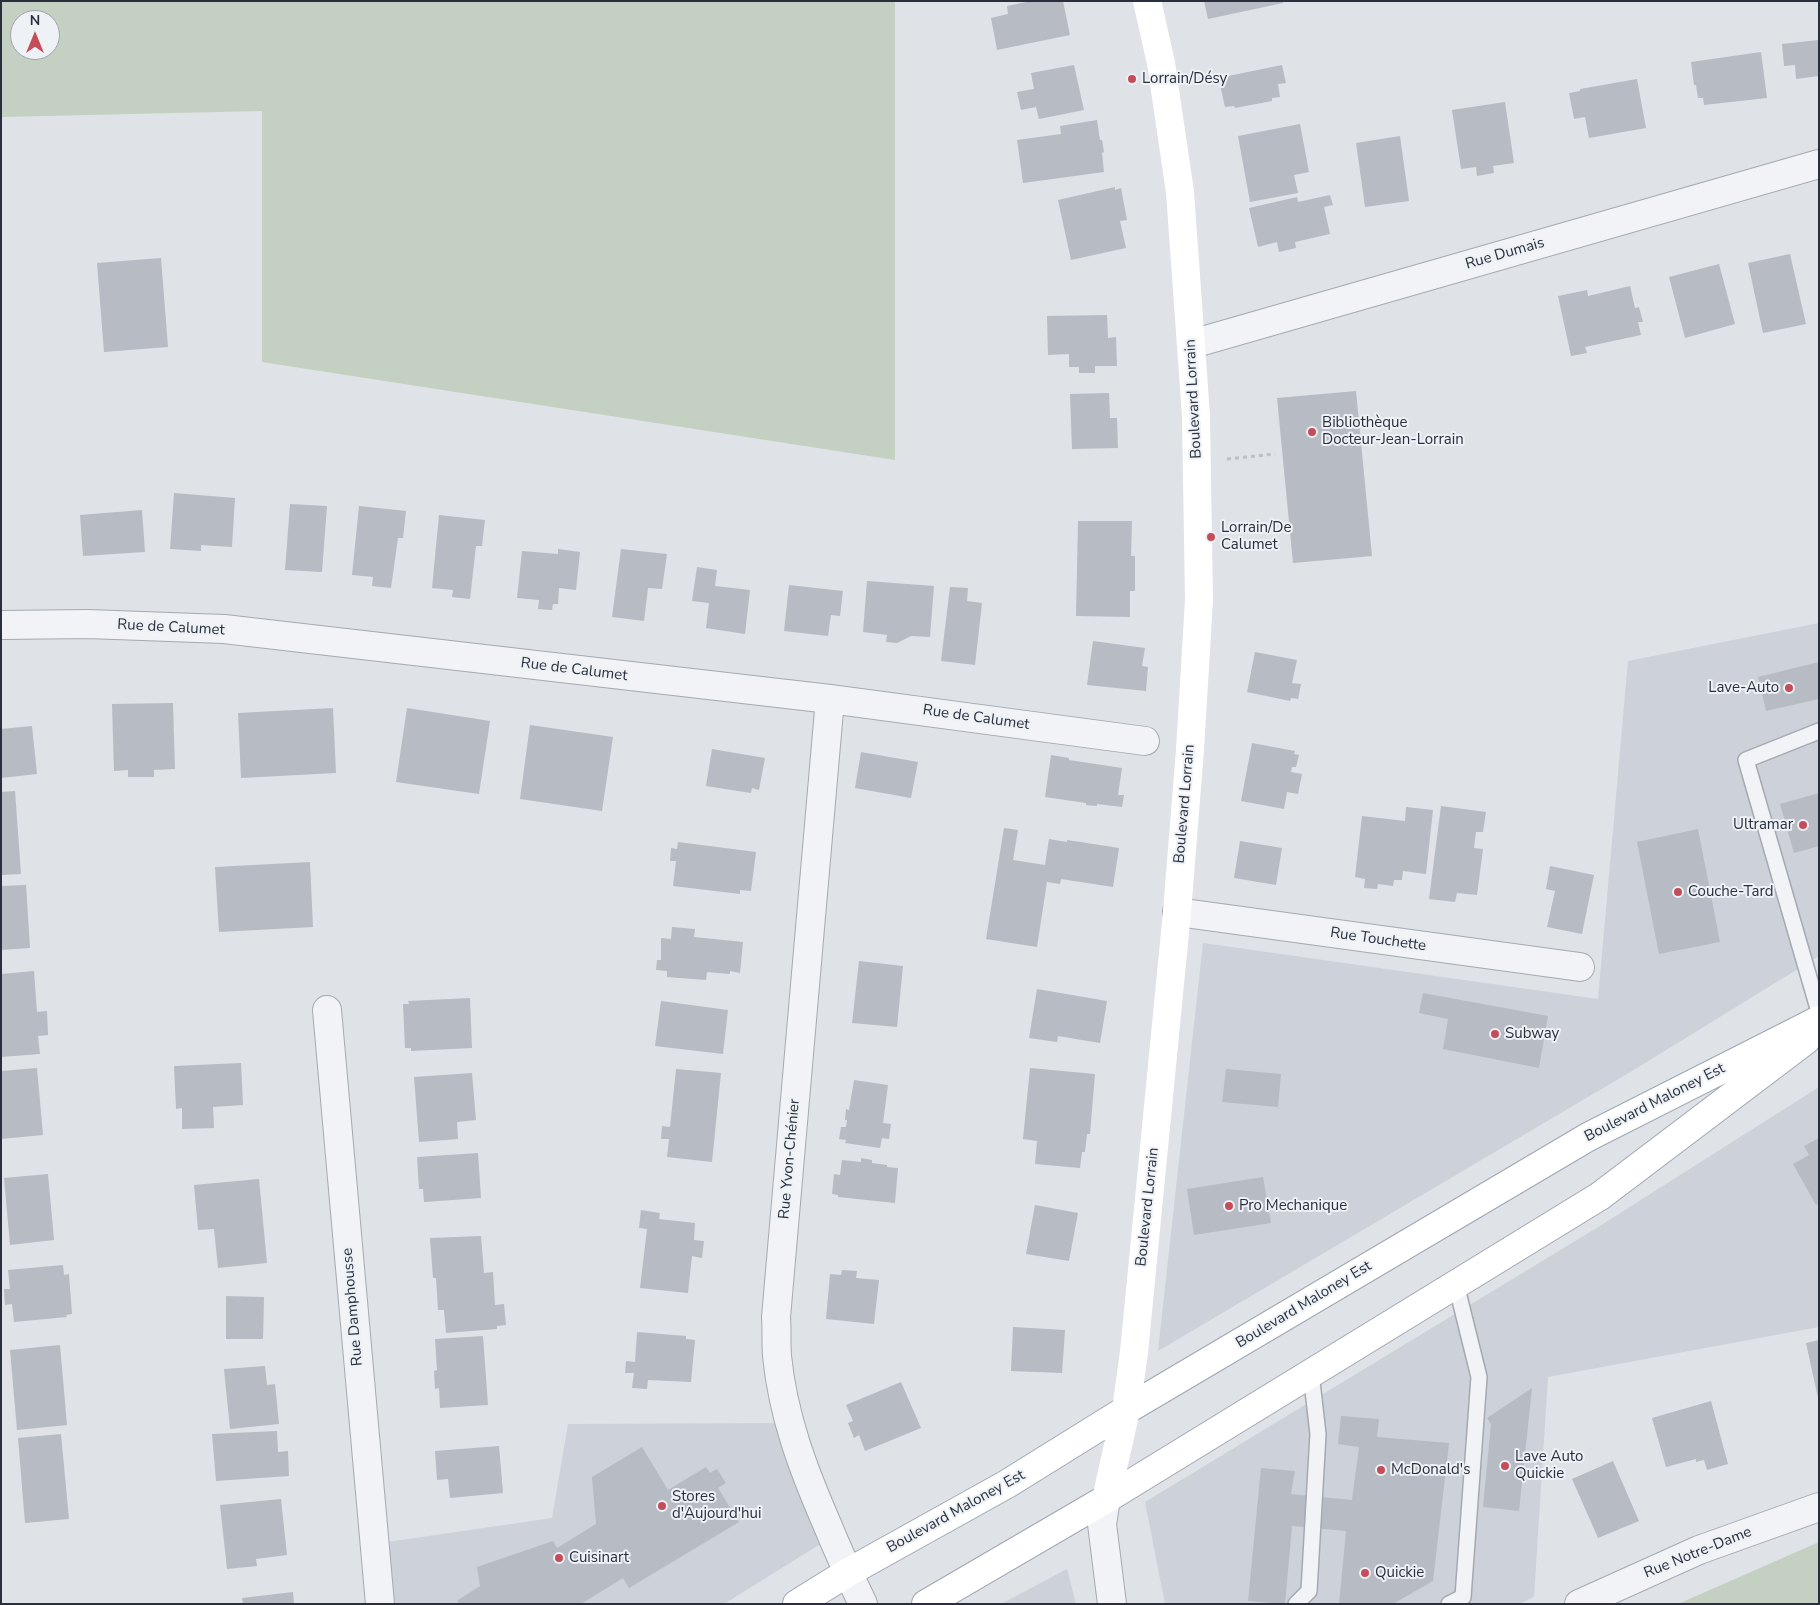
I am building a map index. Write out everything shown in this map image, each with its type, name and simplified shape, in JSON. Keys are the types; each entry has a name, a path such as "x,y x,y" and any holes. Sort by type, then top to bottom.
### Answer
{"main road":[{"name":"Boulevard Lorrain","path":"1106,1499 1126,1410 1134,1342 1177,912 1199,600 1197,462 1192,344 1180,192 1161,63 1147,1"},
{"name":"Boulevard Maloney Est","path":"796,1604 847,1573 1007,1484 1126,1410 1588,1137 1819,1020"},
{"name":"Boulevard Maloney Est","path":"926,1604 1106,1499 1600,1196 1819,1031"}],"street":[{"name":"Rue Dumais","path":"1192,344 1819,164"},
{"name":"Rue de Calumet","path":"1,625 88,624 224,630 830,699 1145,741"},
{"name":"Rue Yvon-Chénier","path":"830,699 776,1317 777,1355 782,1392 803,1470 847,1573 863,1604"},
{"name":"Rue Touchette","path":"1177,912 1580,967"},
{"name":"Rue Damphousse","path":"327,1010 380,1604"},
{"name":"Boulevard Lorrain","path":"1106,1499 1102,1524 1112,1604"},
{"name":"Rue Notre-Dame","path":"1579,1604 1699,1550 1819,1507"}],"lane":[{"path":"1819,731 1746,760 1819,1012"},
{"path":"1449,1604 1463,1597 1479,1377 1456,1284"},
{"path":"1296,1604 1309,1590 1318,1434 1311,1373"}],"path":[{"path":"1197,462 1275,454"}],"shaded area":[{"path":"1819,623 1819,956 1632,1071 1158,1351 1203,943 1598,999 1628,661"},
{"path":"1819,1087 1819,1327 1548,1377 1534,1597 1519,1604 1165,1604 1145,1502 1595,1229"},
{"path":"789,1423 830,1538 724,1604 373,1604 367,1545 552,1518 568,1424"},
{"path":"1067,1569 1076,1604 1001,1604"}],"green space":[{"path":"1,1 895,1 895,460 262,362 262,111 1,117"},
{"path":"1819,1542 1819,1604 1678,1604"}],"building":[{"path":"1031,1 1063,1 1070,35 997,50 991,18 1008,14 1007,6"},
{"path":"1204,1 1283,1 1283,3 1208,19"},
{"path":"1819,40 1819,76 1796,79 1795,65 1784,66 1782,44"},
{"path":"1761,52 1767,98 1704,105 1703,98 1698,98 1691,62"},
{"path":"1074,65 1084,110 1039,119 1036,107 1021,110 1017,92 1034,89 1031,73"},
{"path":"1282,65 1286,83 1278,84 1280,97 1272,98 1272,101 1235,108 1234,106 1225,107 1219,80 1228,78 1228,76"},
{"path":"1637,79 1646,128 1589,138 1585,117 1574,119 1569,93 1580,91 1580,89"},
{"path":"1505,102 1514,163 1493,166 1494,173 1477,176 1476,167 1461,169 1452,110"},
{"path":"1097,120 1104,152 1102,153 1104,172 1023,183 1017,140 1061,134 1060,126"},
{"path":"1300,124 1309,172 1294,175 1298,193 1250,202 1238,136"},
{"path":"1400,136 1409,201 1365,207 1356,143"},
{"path":"1115,187 1115,190 1121,188 1127,220 1120,221 1126,248 1071,260 1058,200"},
{"path":"1330,195 1333,205 1324,207 1330,234 1295,242 1296,248 1279,252 1277,242 1258,247 1249,208 1297,197 1298,202"},
{"path":"1790,254 1806,324 1763,333 1748,263"},
{"path":"161,258 168,347 104,352 97,263"},
{"path":"1719,264 1735,324 1685,338 1669,277"},
{"path":"1630,286 1635,308 1639,307 1643,322 1638,322 1641,335 1585,347 1587,353 1571,356 1558,296 1587,290 1588,296"},
{"path":"1107,315 1108,338 1116,337 1117,366 1095,366 1095,373 1079,373 1079,367 1069,367 1069,354 1048,355 1047,316"},
{"path":"1356,391 1372,556 1293,563 1277,398"},
{"path":"1109,393 1110,418 1117,418 1118,448 1072,449 1070,394"},
{"path":"174,493 235,498 232,547 201,545 201,551 170,549"},
{"path":"290,504 327,506 322,572 285,570"},
{"path":"359,506 406,511 403,538 398,538 391,588 372,586 373,577 352,575"},
{"path":"142,510 145,552 83,556 80,515"},
{"path":"439,515 485,520 482,546 476,546 470,599 452,597 453,590 432,588"},
{"path":"1078,521 1132,521 1131,556 1135,556 1135,591 1130,591 1130,617 1076,616"},
{"path":"558,549 580,552 576,590 559,588 558,604 553,604 552,610 538,609 539,600 517,598 522,551 558,554"},
{"path":"621,549 667,554 662,589 648,588 644,621 612,617"},
{"path":"697,567 717,570 715,586 750,590 745,634 706,628 709,603 692,601"},
{"path":"867,581 934,586 930,637 911,636 897,643 886,642 887,635 863,632"},
{"path":"789,585 843,591 840,616 831,615 828,636 784,631"},
{"path":"950,587 968,588 967,601 982,603 975,665 941,661"},
{"path":"1093,641 1145,648 1142,666 1148,667 1146,691 1087,685"},
{"path":"1255,652 1297,660 1292,683 1301,684 1298,699 1291,698 1290,701 1247,692"},
{"name":"Lave-Auto","path":"1819,662 1819,699 1766,711 1758,677"},
{"path":"173,703 175,769 154,770 154,777 128,777 128,770 114,771 112,704"},
{"path":"333,708 336,773 241,778 238,713"},
{"path":"407,708 490,721 479,794 396,782"},
{"path":"530,725 613,737 602,811 520,799"},
{"path":"32,726 37,774 1,778 1,729"},
{"path":"1252,743 1295,751 1294,754 1299,755 1296,767 1292,767 1291,772 1302,774 1298,794 1287,792 1284,809 1241,801"},
{"path":"712,749 765,758 759,790 752,788 751,793 706,786"},
{"path":"861,752 918,762 911,798 855,788"},
{"path":"1051,755 1069,758 1069,760 1122,768 1118,795 1124,795 1122,807 1097,804 1097,806 1086,805 1086,803 1045,797"},
{"path":"15,791 21,874 1,875 1,792"},
{"name":"Ultramar","path":"1819,793 1819,846 1794,853 1780,804"},
{"path":"1441,806 1486,812 1483,832 1476,832 1474,848 1483,849 1477,895 1457,893 1455,902 1429,899"},
{"path":"1406,807 1433,810 1426,874 1403,871 1402,880 1394,880 1393,886 1378,884 1377,889 1364,888 1365,879 1355,877 1362,816 1405,821"},
{"path":"1004,828 1018,830 1013,860 1045,865 1049,839 1119,848 1113,887 1061,879 1060,884 1047,882 1037,947 986,939"},
{"name":"Couche-Tard","path":"1698,829 1720,942 1659,954 1637,842"},
{"path":"1240,841 1282,848 1276,885 1234,878"},
{"path":"678,842 756,852 751,891 740,890 740,894 673,886 676,861 670,861 671,848 677,849"},
{"path":"310,862 313,927 219,932 215,867"},
{"path":"1550,866 1594,875 1582,934 1547,927 1555,891 1546,889"},
{"path":"26,885 30,948 1,950 1,886"},
{"path":"672,927 695,929 694,937 743,942 740,973 730,971 730,974 707,972 706,980 667,977 667,971 656,970 657,960 661,960 661,938 671,939"},
{"path":"859,961 903,966 897,1027 852,1023"},
{"path":"34,971 37,1012 47,1011 48,1035 38,1036 40,1054 1,1057 1,974"},
{"path":"1037,989 1107,1001 1100,1043 1058,1036 1057,1042 1029,1038"},
{"name":"Subway","path":"1423,993 1548,1016 1539,1068 1443,1049 1448,1019 1419,1013"},
{"path":"470,998 472,1048 411,1051 411,1048 405,1048 403,1004 409,1004 408,1001"},
{"path":"661,1001 728,1010 723,1054 655,1046"},
{"path":"241,1063 243,1105 213,1107 214,1128 182,1129 182,1108 176,1109 174,1066"},
{"path":"37,1068 43,1135 1,1139 1,1071"},
{"path":"1030,1068 1095,1074 1090,1134 1087,1134 1085,1152 1082,1152 1080,1168 1035,1164 1037,1141 1023,1139"},
{"path":"676,1069 721,1073 712,1162 667,1157 669,1139 661,1139 662,1126 670,1127"},
{"path":"1226,1069 1281,1074 1278,1107 1222,1102"},
{"path":"472,1073 476,1120 457,1122 458,1139 419,1142 414,1077"},
{"path":"854,1080 888,1085 883,1123 891,1124 889,1139 882,1138 880,1148 845,1143 846,1140 839,1139 841,1127 846,1127 846,1109 849,1110"},
{"path":"1819,1138 1819,1203 1816,1205 1793,1164 1809,1155 1804,1146"},
{"path":"478,1153 481,1198 424,1202 423,1189 419,1189 417,1157"},
{"path":"861,1158 872,1160 872,1163 898,1168 895,1203 838,1197 838,1195 832,1194 834,1174 840,1175 842,1160 861,1162"},
{"path":"48,1174 54,1240 10,1245 4,1178"},
{"name":"Pro Mechanique","path":"1263,1177 1271,1223 1194,1235 1187,1189"},
{"path":"259,1179 267,1263 218,1268 214,1229 198,1230 194,1185"},
{"path":"1035,1205 1078,1213 1069,1261 1026,1254"},
{"path":"641,1210 660,1213 659,1219 695,1223 694,1240 704,1241 702,1258 692,1256 688,1293 640,1288 647,1229 639,1228"},
{"path":"481,1236 484,1273 493,1272 495,1305 504,1304 506,1325 497,1326 497,1329 446,1333 444,1310 438,1310 436,1278 433,1278 430,1238"},
{"path":"63,1265 64,1275 69,1274 72,1314 66,1315 67,1317 14,1322 12,1304 5,1305 4,1289 10,1289 8,1270"},
{"path":"842,1270 857,1271 856,1278 879,1280 874,1324 826,1319 830,1274 841,1275"},
{"path":"226,1296 264,1297 263,1339 226,1339"},
{"path":"1013,1327 1065,1330 1062,1373 1011,1371"},
{"path":"637,1332 686,1336 686,1339 695,1340 691,1382 648,1380 647,1389 632,1388 634,1373 625,1373 626,1361 635,1362"},
{"path":"483,1336 488,1405 440,1408 439,1388 435,1389 434,1371 437,1370 435,1339"},
{"path":"1819,1340 1819,1398 1818,1398 1806,1343"},
{"path":"60,1345 67,1425 17,1430 10,1350"},
{"path":"265,1366 267,1385 275,1384 279,1424 230,1429 224,1369"},
{"path":"901,1382 921,1428 865,1451 859,1435 854,1438 848,1423 853,1421 846,1405"},
{"name":"Lave Auto Quickie","path":"1532,1388 1519,1511 1483,1507 1491,1424 1487,1418"},
{"path":"1711,1401 1728,1464 1707,1470 1704,1460 1696,1462 1696,1459 1666,1467 1652,1418"},
{"path":"1341,1416 1379,1419 1377,1437 1449,1443 1433,1581 1393,1604 1339,1604 1346,1531 1292,1526 1285,1604 1248,1601 1261,1468 1295,1471 1291,1494 1352,1500 1359,1447 1338,1444"},
{"path":"277,1431 278,1452 288,1451 289,1476 216,1481 212,1434"},
{"path":"61,1434 69,1519 25,1523 18,1438"},
{"path":"499,1446 503,1493 450,1498 448,1479 437,1480 435,1451"},
{"name":"Stores d'Aujourd'hui","path":"642,1447 668,1490 706,1467 710,1473 717,1469 726,1483 718,1488 739,1522 629,1588 623,1578 581,1604 458,1604 458,1600 480,1586 477,1567 553,1541 557,1548 596,1524 592,1477"},
{"path":"1613,1461 1639,1521 1598,1538 1572,1479"},
{"path":"281,1499 287,1555 256,1559 257,1566 227,1569 220,1505"},
{"path":"293,1592 294,1604 243,1604 242,1598"}],"place":[{"name":"Lorrain/Désy","path":"1132,79"},
{"name":"Bibliothèque Docteur-Jean-Lorrain","path":"1312,432"},
{"name":"Lorrain/De Calumet","path":"1211,537"},
{"name":"Lave-Auto","path":"1789,688"},
{"name":"Ultramar","path":"1803,825"},
{"name":"Couche-Tard","path":"1678,892"},
{"name":"Subway","path":"1495,1034"},
{"name":"Pro Mechanique","path":"1229,1206"},
{"name":"Lave Auto Quickie","path":"1505,1466"},
{"name":"McDonald's","path":"1381,1470"},
{"name":"Stores d'Aujourd'hui","path":"662,1506"},
{"name":"Cuisinart","path":"559,1558"},
{"name":"Quickie","path":"1365,1573"}]}
